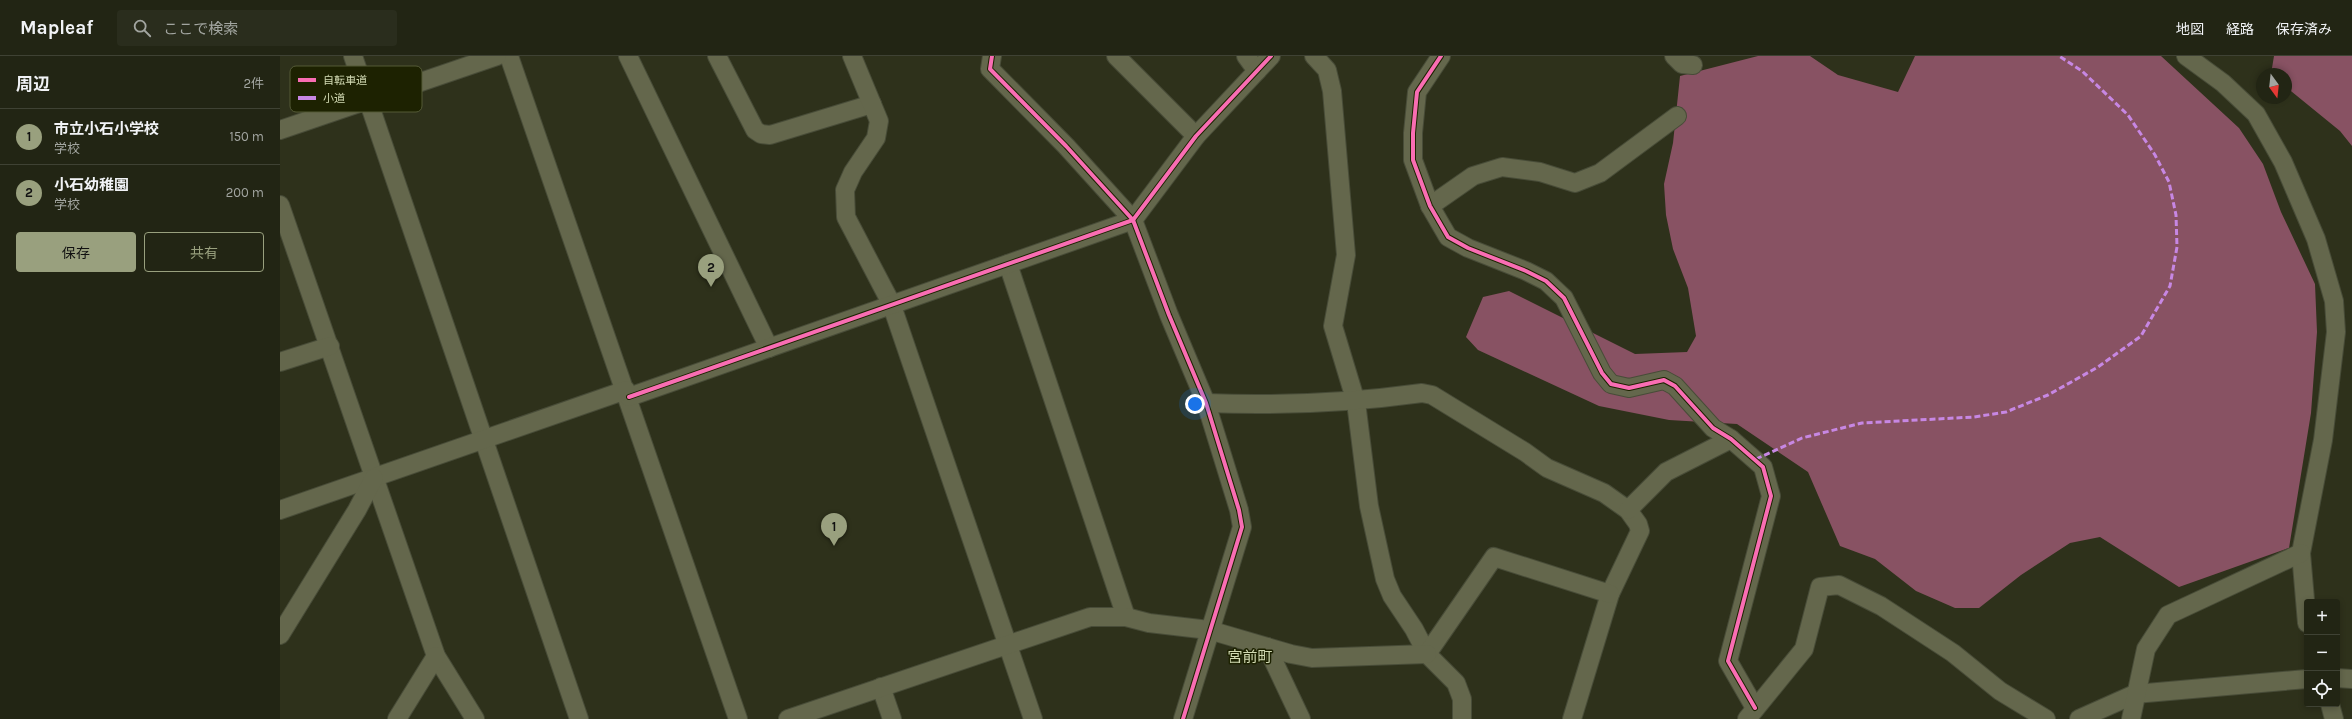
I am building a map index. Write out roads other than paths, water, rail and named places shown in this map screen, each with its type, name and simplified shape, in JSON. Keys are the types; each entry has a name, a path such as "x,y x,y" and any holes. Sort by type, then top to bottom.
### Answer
{"street":[{"path":"353,56 356,66"},
{"path":"422,82 497,56"},
{"path":"509,56 627,393 738,719"},
{"path":"628,56 769,348"},
{"path":"717,56 755,130 761,134 770,135 872,104"},
{"path":"852,56 879,121 876,138 853,172 845,190 846,217 891,303 1034,719"},
{"path":"992,56 990,69 1066,146 1133,220 1169,315 1206,403 1239,510 1242,527 1209,630 1183,719"},
{"path":"1116,56 1196,136"},
{"path":"1246,56 1258,71"},
{"path":"280,510 485,439 769,348 891,303 1133,220 1196,136 1271,56"},
{"path":"1314,56 1328,70 1332,91 1346,255 1332,326 1356,402 1369,506 1385,580 1392,596 1414,629 1427,654 1456,683 1462,699 1462,719"},
{"path":"1441,56 1417,92 1412,160 1430,206 1448,237 1468,248 1539,277 1564,298 1602,373 1611,384 1629,388 1664,380 1675,386 1713,428 1731,439 1763,467 1771,496 1728,661 1751,713 1804,649 1820,587 1838,584 1881,606 1952,653 2000,691 2046,719"},
{"path":"1674,56 1682,64 1693,65"},
{"path":"2186,56 2223,83 2256,114 2283,162 2316,239 2334,301 2336,332 2323,440 2301,553 2305,599"},
{"path":"280,130 333,112"},
{"path":"372,112 485,439 579,719"},
{"path":"1430,206 1473,176 1502,167 1540,172 1575,183 1600,173 1676,116"},
{"path":"280,205 436,656 475,719"},
{"path":"1008,264 1126,617"},
{"path":"280,362 330,346"},
{"path":"1206,403 1257,405 1356,402 1422,393 1432,395 1482,427 1526,452 1547,468 1604,493 1628,510 1638,524 1640,531 1610,594 1572,719"},
{"path":"1628,510 1666,472 1731,439"},
{"path":"280,635 357,510 374,478"},
{"path":"2131,719 2135,694 2146,649 2168,615 2301,553"},
{"path":"1427,654 1494,557 1610,594"},
{"path":"788,719 1090,617 1126,617 1149,623 1209,630 1312,658 1427,654"},
{"path":"1267,647 1301,719"},
{"path":"397,719 436,656"},
{"path":"2340,678 2352,678"},
{"path":"2079,719 2135,694 2304,679"},
{"path":"881,687 892,719"},
{"path":"2331,707 2334,719"}],"place":[{"name":"小石幼稚園","path":"711,287"},
{"name":"市立小石小学校","path":"834,546"}],"district":[{"name":"宮前町","path":"1250,657"}]}
